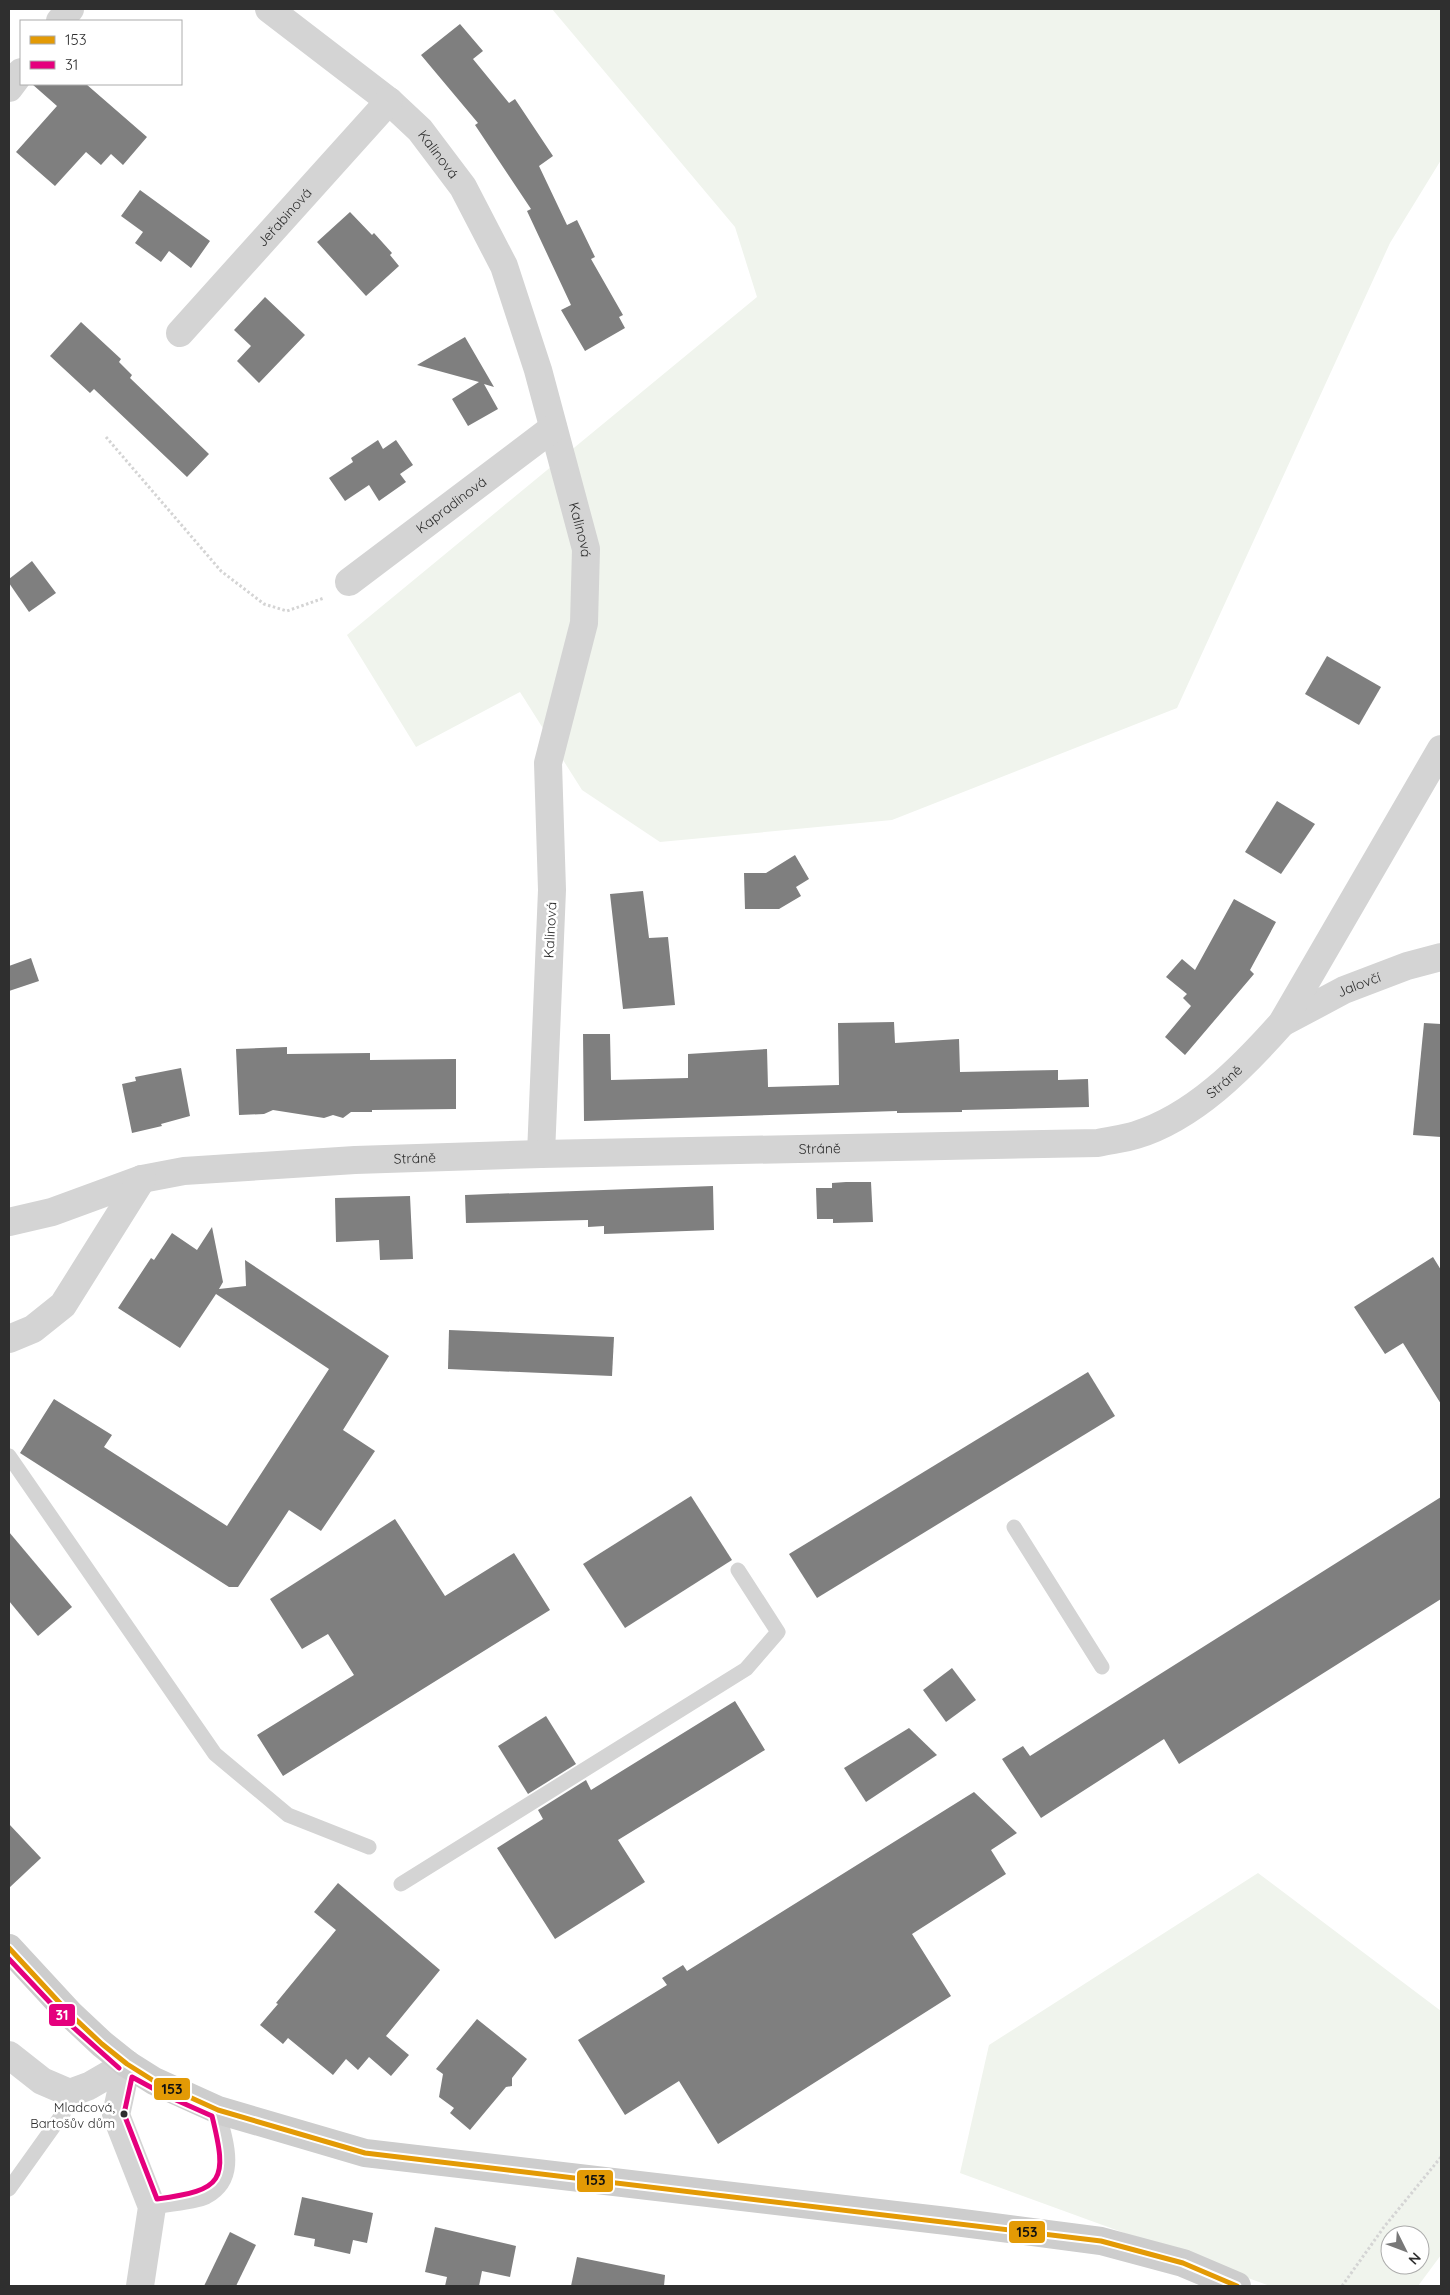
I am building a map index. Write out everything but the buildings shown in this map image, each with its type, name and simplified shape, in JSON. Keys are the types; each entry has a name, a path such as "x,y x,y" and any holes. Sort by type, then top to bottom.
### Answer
{"street":[{"path":"61,20 70,9"},
{"name":"Kalinová","path":"269,9 389,100 420,130 463,187 504,266 538,370 552,428 586,549 584,623 548,764 552,890 541,1154"},
{"path":"9,88 20,73"},
{"name":"Jeřabinová","path":"180,333 389,100"},
{"name":"Kapradinová","path":"350,582 552,428"},
{"name":"Stráně","path":"9,1222 52,1212 142,1178 184,1170 355,1160 541,1154 1098,1143 1136,1135 1173,1119 1220,1085 1255,1053 1282,1023 1441,749"},
{"name":"Jalovčí","path":"1282,1023 1344,990 1407,966 1441,957"},
{"path":"9,1339 33,1329 63,1306 142,1178"},
{"path":"9,1948 70,2014 127,2064 154,2081 218,2110 365,2153 939,2220 1100,2241 1182,2263 1238,2286"},
{"path":"9,2055 42,2081 70,2093 89,2086 127,2064"},
{"path":"127,2064 116,2115 152,2207 140,2286"}],"lane":[{"path":"9,1456 215,1754 288,1815 369,1846"},
{"path":"1014,1527 1102,1667"},
{"path":"401,1884 746,1669 778,1632 738,1570"},
{"path":"9,2189 64,2112 70,2093"},
{"path":"152,2207 205,2198 221,2184 229,2168 218,2110"}],"path":[{"path":"106,436 221,571 264,604 286,611 323,599 350,582"},
{"path":"1342,2286 1384,2227 1441,2157"}],"shaded area":[{"path":"552,9 1441,9 1441,160 1390,243 1177,708 892,820 660,842 582,790 520,692 416,747 347,635 757,297 735,227"},
{"path":"1258,1873 1441,2011 1441,2255 1430,2270 1430,2225 1380,2225 1380,2275 1426,2275 1418,2286 1270,2286 960,2173 989,2045"}],"transit line":[{"name":"153","path":"9,1948 70,2014 102,2044 127,2064 154,2081 218,2110 365,2153 1101,2241 1183,2263 1237,2286"},
{"name":"31","path":"9,1959 74,2028 119,2068"},
{"name":"31","path":"132,2077 167,2096 212,2116 220,2155 216,2178 208,2186 179,2196 157,2199 124,2114 132,2077"}],"place":[{"name":"Mladcová, Bartošův dům","path":"124,2114"}]}
